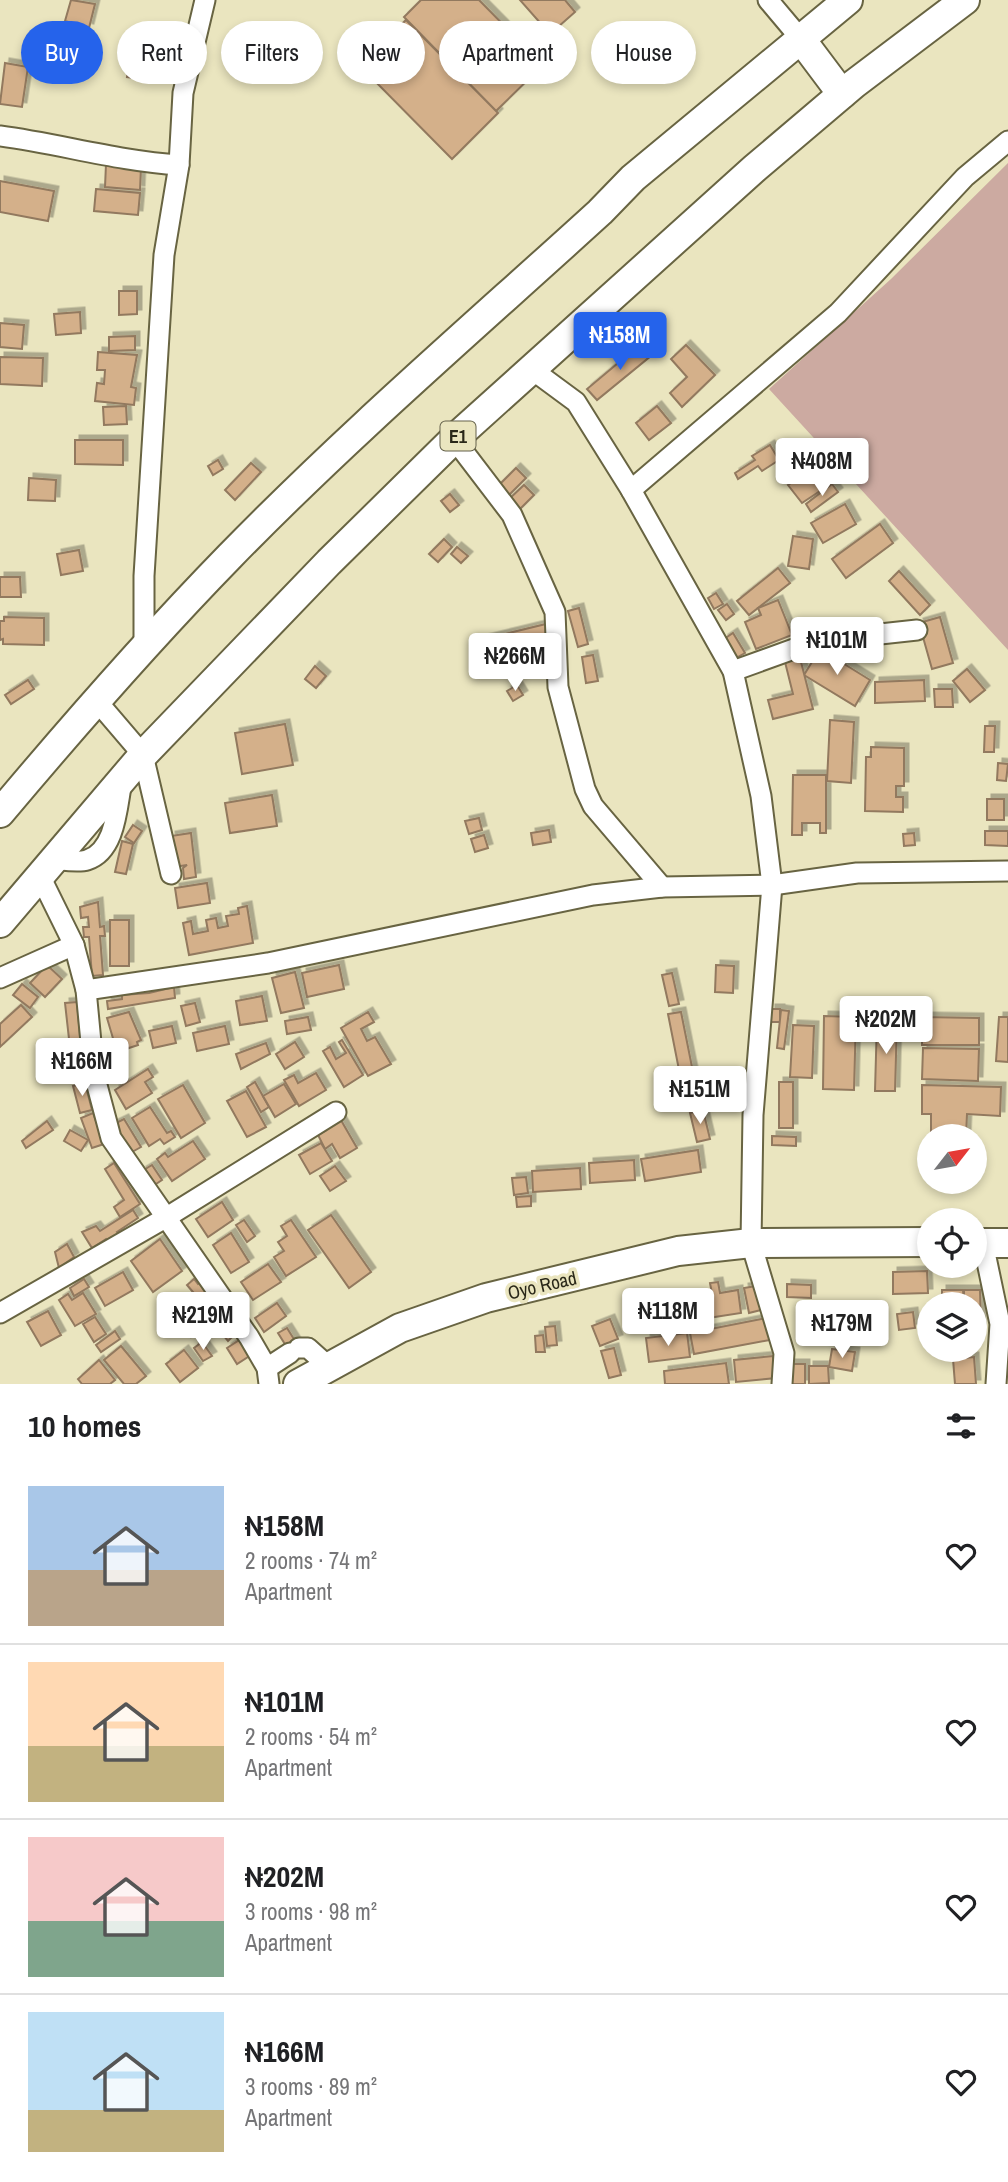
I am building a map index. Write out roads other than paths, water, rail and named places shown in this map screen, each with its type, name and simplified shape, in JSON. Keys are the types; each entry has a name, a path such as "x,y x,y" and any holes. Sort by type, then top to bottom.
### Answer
{"highway":[{"path":"0,813 144,646 232,554 388,404 590,221 633,178 848,0"},
{"name":"E1","path":"0,923 143,755 329,562 454,439 534,371 644,268 842,94 965,0"},
{"path":"800,38 842,94"},
{"name":"Oyo Road","path":"298,1384 400,1328 486,1298 678,1251 751,1243 917,1242"}],"street":[{"path":"144,646 144,576 164,255 179,165 183,93 205,0"},
{"path":"768,0 800,38"},
{"path":"0,136 62,144 129,161 179,165"},
{"path":"631,490 838,313 965,177 1008,141"},
{"path":"534,371 576,402 631,490 733,671 761,796 772,885 753,1115 751,1243 784,1353 782,1384"},
{"path":"454,439 512,515 555,612 558,687 584,789 593,806 662,887"},
{"path":"733,671 816,641 918,630"},
{"path":"96,700 143,755 172,874"},
{"path":"46,866 74,945 86,990 94,1074 103,1118 111,1138 216,1287 268,1376 295,1350 308,1348 328,1366"},
{"path":"86,990 268,963 593,895 662,887 772,885 857,873 1008,871"},
{"path":"0,978 74,945"},
{"path":"0,1313 167,1217 336,1112"},
{"path":"989,1243 1000,1324 996,1384"}]}
